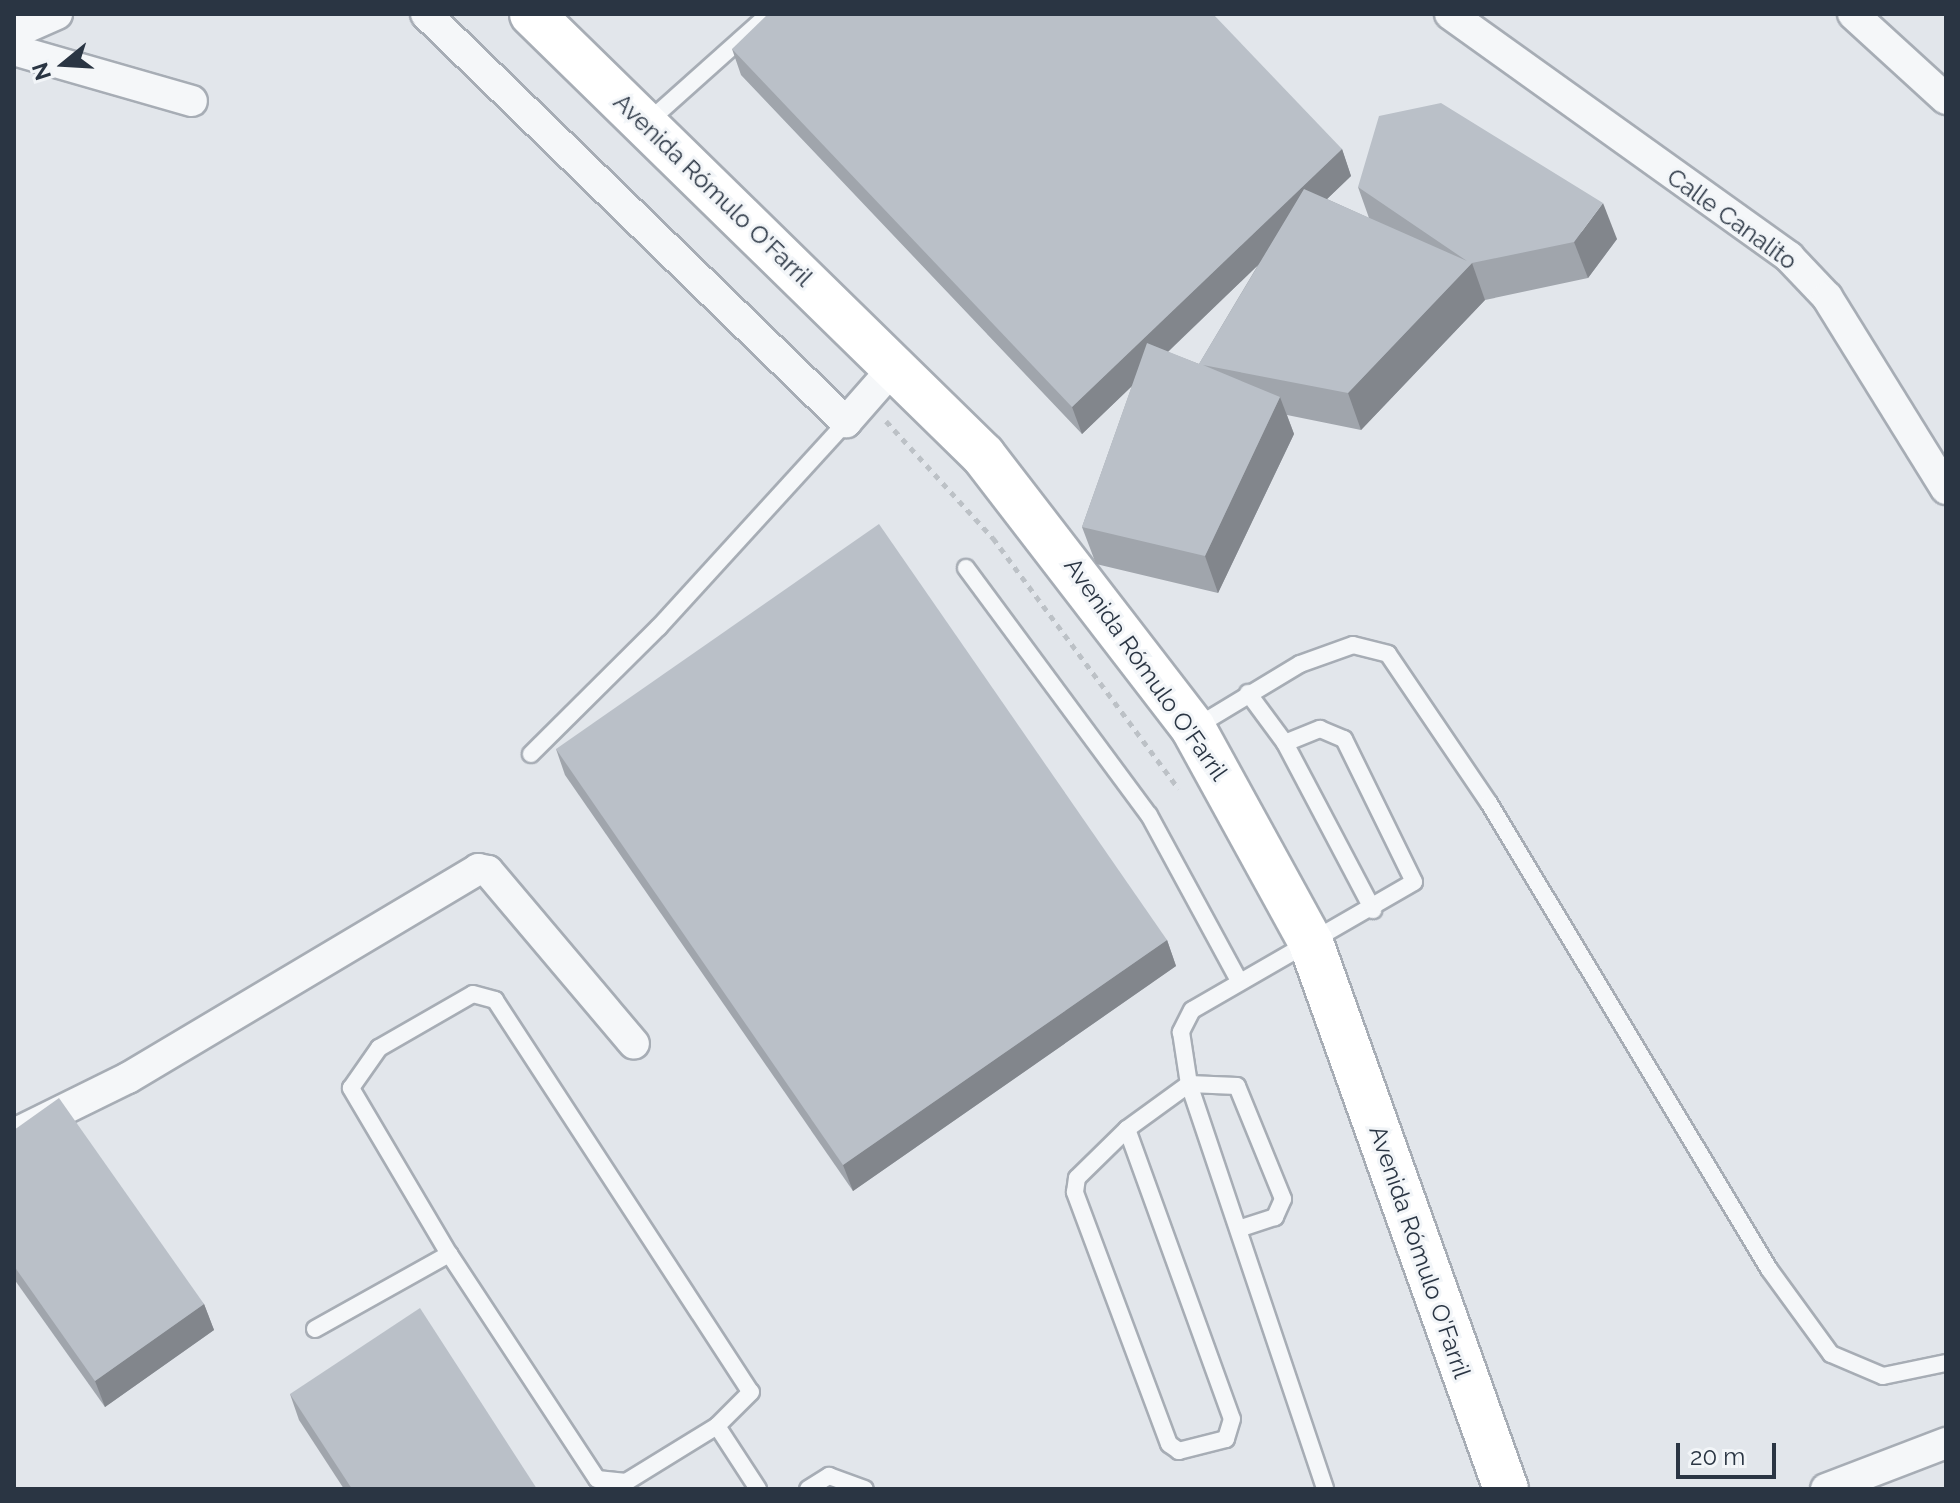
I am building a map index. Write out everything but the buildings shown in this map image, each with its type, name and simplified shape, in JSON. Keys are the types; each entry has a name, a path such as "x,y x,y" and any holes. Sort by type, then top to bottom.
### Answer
{"street":[{"path":"14,33 57,14"},
{"path":"426,14 846,422 895,366"},
{"name":"Avenida Rómulo O'Farril","path":"532,14 895,366 1051,536 1193,728 1311,943 1506,1489"},
{"name":"Calle Canalito","path":"1450,14 1789,257 1827,297 1946,489"},
{"path":"1853,14 1946,99"},
{"path":"14,50 192,101"},
{"path":"14,1134 128,1078 478,869 488,871 634,1044"},
{"path":"1826,1489 1946,1443"}],"lane":[{"path":"646,124 769,14"},
{"path":"531,754 659,627 846,422"},
{"path":"966,568 1141,803 1239,981"},
{"path":"1193,728 1248,693 1353,645 1388,654 1489,803 1769,1269 1831,1354 1883,1376 1946,1363"},
{"path":"1248,693 1285,743 1373,910"},
{"path":"1285,743 1320,729 1344,739 1414,882 1373,910 1239,981 1184,1022 1189,1084 1242,1228 1325,1489"},
{"path":"485,995 747,1384 750,1399 717,1426 626,1482 597,1479 449,1254 351,1088 379,1048 444,1008 485,995"},
{"path":"1127,1129 1232,1419 1226,1439 1192,1450 1169,1444 1075,1192 1084,1167 1127,1129 1189,1084 1244,1091 1283,1211 1242,1228"},
{"path":"315,1329 449,1254"},
{"path":"717,1426 758,1489"},
{"path":"808,1489 829,1476 865,1489"}],"path":[{"path":"894,428 1002,549 1187,801"}]}
